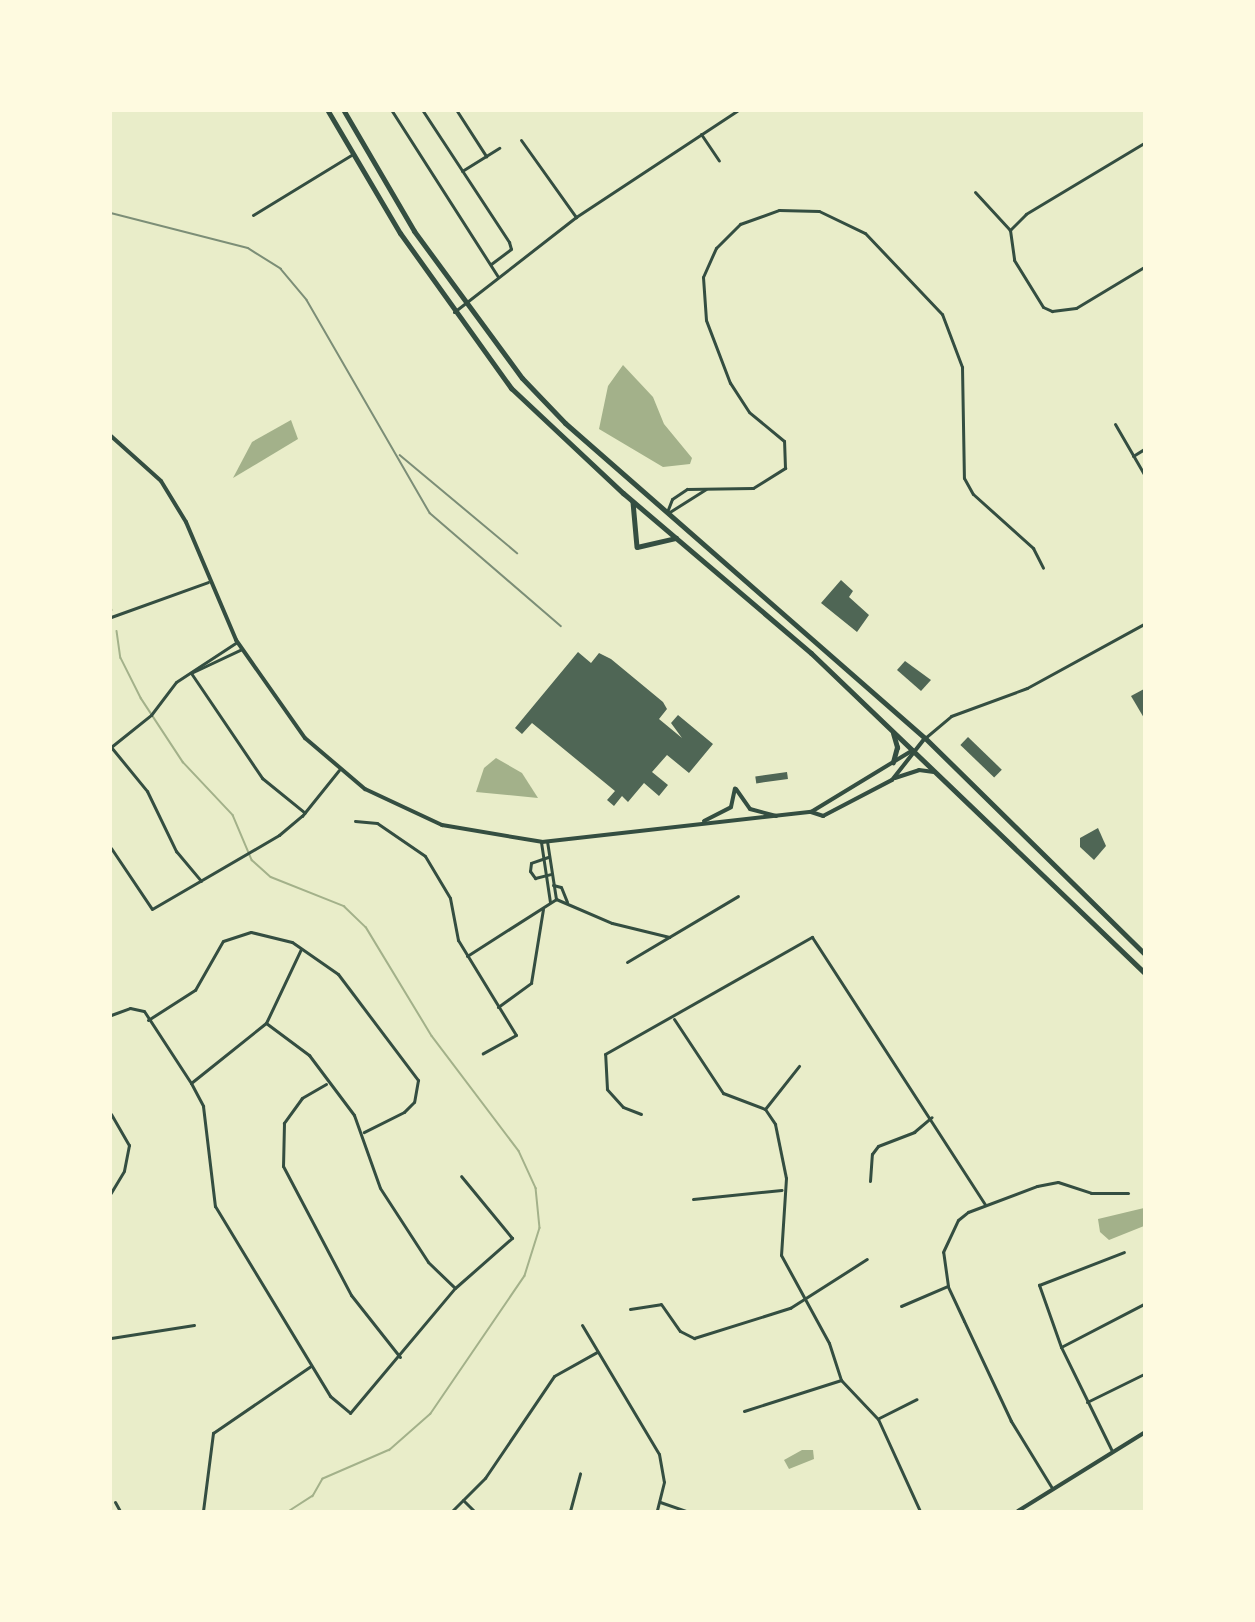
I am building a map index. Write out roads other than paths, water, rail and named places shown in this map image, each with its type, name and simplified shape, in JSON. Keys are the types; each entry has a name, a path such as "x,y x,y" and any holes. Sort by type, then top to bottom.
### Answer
{"highway":[{"path":"328,111 454,312 511,388 633,502 891,729 1144,972"},
{"path":"344,111 464,305 565,423 925,738 1144,953"},
{"path":"891,729 897,747 893,762"}],"main road":[{"path":"633,502 637,547 676,538"}],"street":[{"path":"392,111 498,277"},
{"path":"423,111 509,242 511,249 491,264"},
{"path":"457,111 486,156"},
{"path":"454,312 576,217 737,111"},
{"path":"701,134 719,161"},
{"path":"521,140 576,217"},
{"path":"1010,230 1026,214 1144,143"},
{"path":"462,172 499,148"},
{"path":"253,215 353,154"},
{"path":"975,192 1010,230 1014,260 1043,307 1052,311 1076,308 1144,267"},
{"path":"667,514 672,499 687,489 728,492 763,485 778,475 787,458 784,441 749,412 730,383 704,310 703,277 709,258 732,231 754,217 792,208 819,212 865,233 946,320 964,381 964,478 973,494 1033,548 1042,568"},
{"path":"1115,424 1144,474"},
{"path":"111,436 161,481 186,522 208,582 237,642 284,712 339,770 389,804 442,825 547,842 701,822 811,812 853,791 913,750"},
{"path":"1133,456 1144,449"},
{"path":"667,514 706,489"},
{"path":"111,617 208,582"},
{"path":"892,780 913,750 951,716 1027,688 1144,624"},
{"path":"201,881 176,851 147,791 111,747 203,662 237,642"},
{"path":"191,673 207,669 242,649"},
{"path":"214,656 218,663"},
{"path":"203,662 207,669"},
{"path":"191,673 262,778 305,813"},
{"path":"111,848 152,909 279,835 305,813 339,770"},
{"path":"811,812 823,816 844,810 892,780 920,770 939,774"},
{"path":"701,822 728,810 735,788 750,809 777,816"},
{"path":"355,821 377,823 425,856 450,898 454,931 516,1035 483,1053"},
{"path":"541,842 544,878 551,902"},
{"path":"547,842 556,899"},
{"path":"548,857 531,863 530,871 535,878 544,878 551,874"},
{"path":"553,885 561,887 567,902"},
{"path":"627,962 738,896"},
{"path":"467,956 556,899 612,923 671,937"},
{"path":"498,1006 531,983 543,909"},
{"path":"148,1020 195,990 224,941 268,933 301,950 338,974 418,1080 414,1102 404,1112 364,1132"},
{"path":"641,1114 623,1107 607,1089 605,1054 674,1018 790,944 812,937 932,1117 985,1204"},
{"path":"191,1083 266,1023 301,950"},
{"path":"111,1015 130,1008 144,1011 191,1083 203,1106 215,1206 330,1396 350,1413 400,1358 455,1288 512,1238 461,1176"},
{"path":"674,1018 723,1093 765,1109 784,1157 781,1255 804,1301 829,1343 841,1380 878,1419 920,1511"},
{"path":"266,1023 309,1055 326,1084 364,1132 385,1196 428,1262 455,1288"},
{"path":"765,1109 799,1066"},
{"path":"326,1084 302,1098 284,1123 283,1166 351,1295 400,1358"},
{"path":"111,1114 129,1144 111,1193"},
{"path":"870,1181 872,1154 878,1146 914,1132 932,1117"},
{"path":"1052,1488 1011,1421 948,1286 943,1266 947,1240 958,1220 985,1204 1058,1182 1091,1194 1128,1193"},
{"path":"693,1199 782,1190"},
{"path":"1112,1451 1060,1347 1039,1285 1124,1252"},
{"path":"630,1309 661,1304 680,1331 694,1338 804,1301 867,1259"},
{"path":"901,1306 948,1286"},
{"path":"1060,1347 1144,1304"},
{"path":"111,1338 195,1325"},
{"path":"582,1325 659,1454 660,1502 657,1511"},
{"path":"452,1511 485,1478 554,1376 597,1352"},
{"path":"203,1511 213,1433 311,1366"},
{"path":"1087,1402 1144,1374"},
{"path":"744,1411 841,1380"},
{"path":"878,1419 917,1399"},
{"path":"1018,1511 1144,1433"},
{"path":"570,1511 580,1473"},
{"path":"463,1500 474,1511"},
{"path":"115,1502 120,1511"},
{"path":"660,1502 686,1511"}],"waterway":[{"path":"117,631 121,658 141,698 183,762 233,815 252,860 271,877 344,906 366,927 432,1036 519,1151 536,1188 540,1228 525,1276 431,1414 390,1450 323,1479 313,1496 290,1511"}],"railway":[{"path":"111,213 248,248 281,269 307,300 430,513 561,626"},
{"path":"400,455 517,553"}]}
